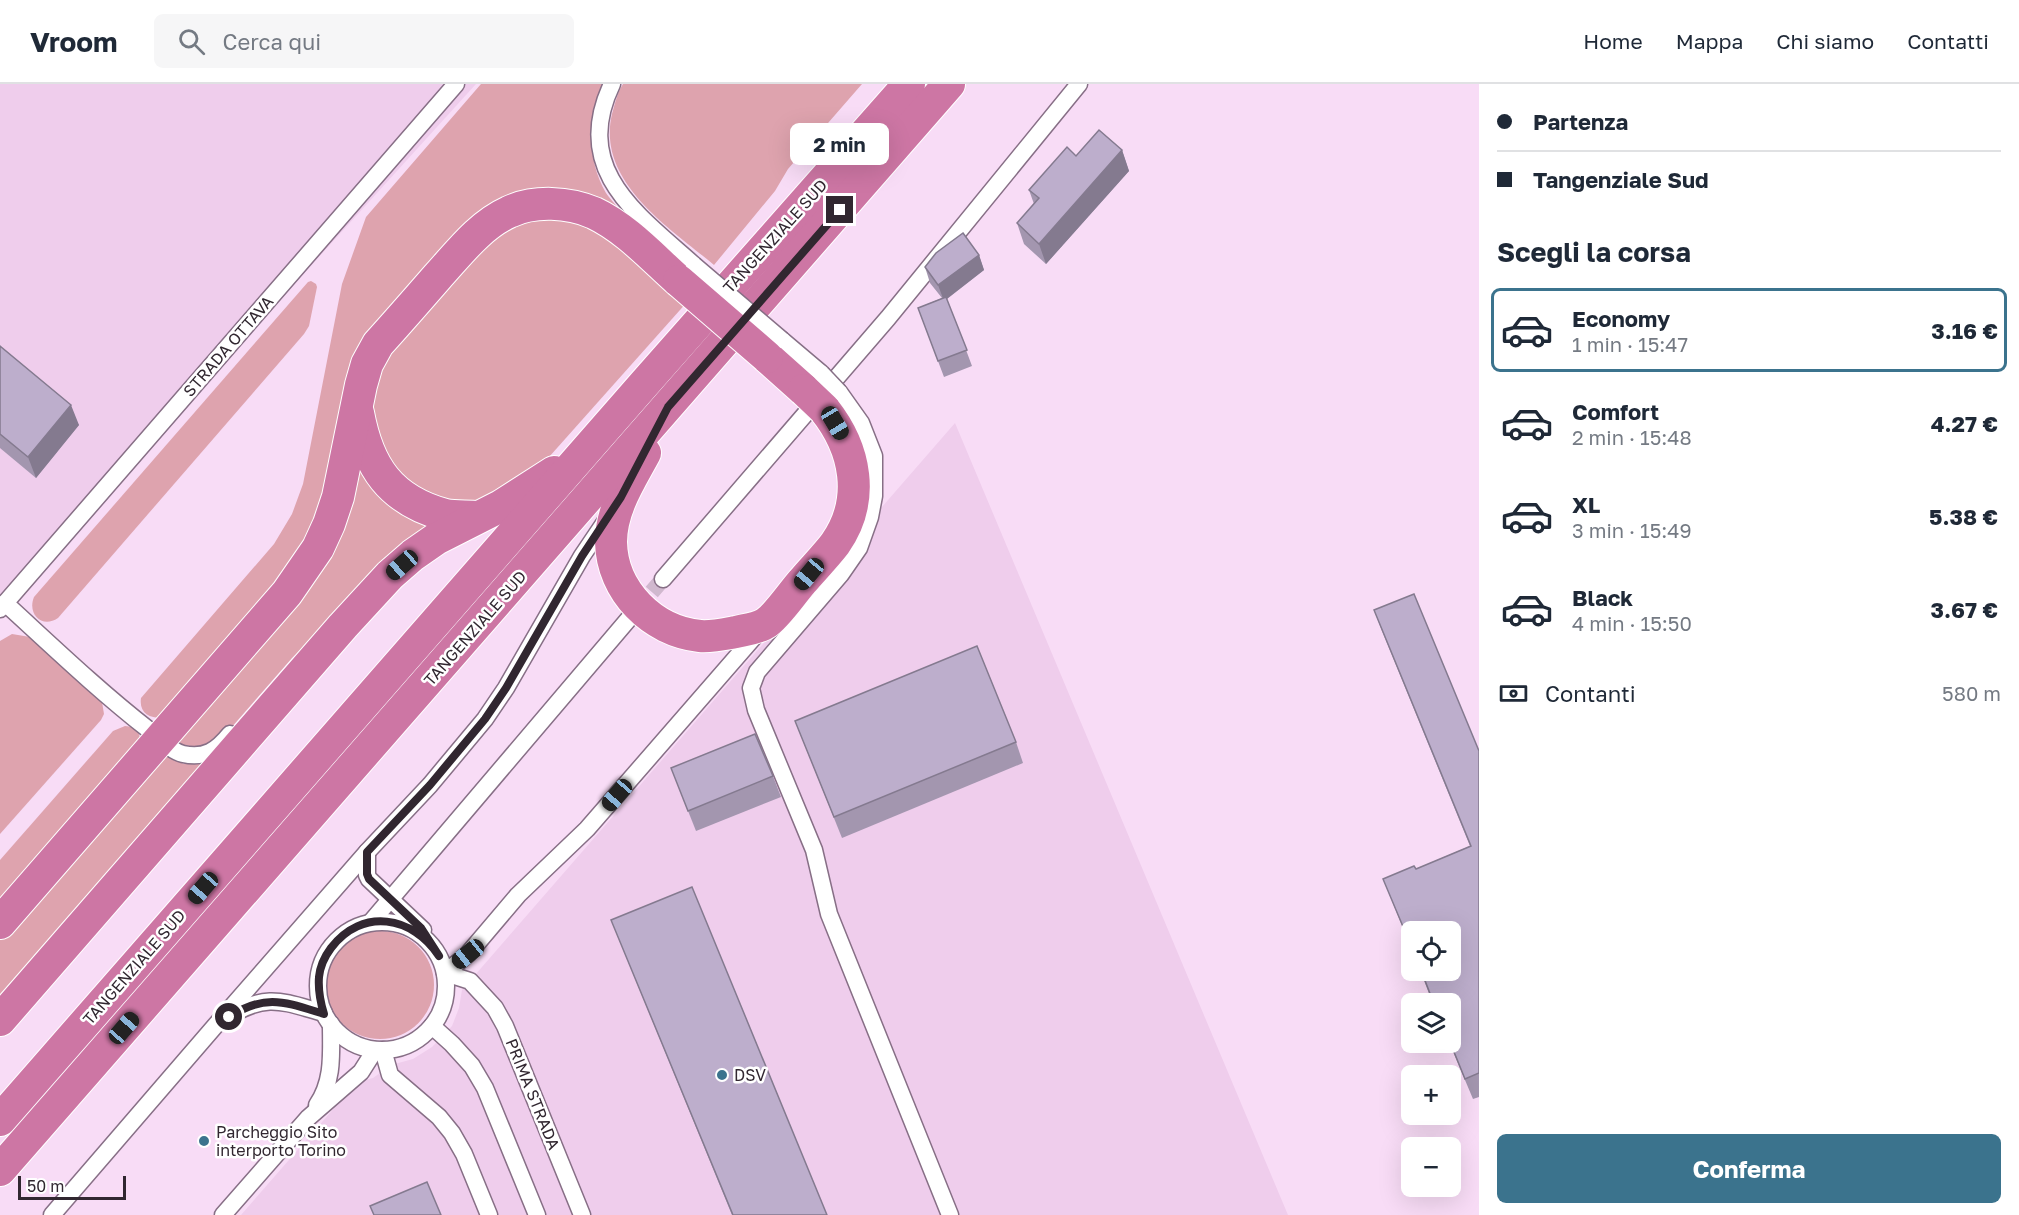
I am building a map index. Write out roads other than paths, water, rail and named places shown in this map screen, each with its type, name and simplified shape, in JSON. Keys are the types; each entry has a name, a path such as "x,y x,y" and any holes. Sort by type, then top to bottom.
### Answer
{"highway":[{"name":"TANGENZIALE SUD","path":"0,1120 909,84"},
{"name":"TANGENZIALE SUD","path":"0,1170 949,84"},
{"path":"0,923 287,593 318,548 329,524 338,497 367,364 378,344 478,232 509,212 525,206 558,204 593,212 687,273 822,391 848,450 854,478 850,509 844,528 834,544 766,624 703,637 684,634 652,620 622,586 614,566 611,542 613,520 621,497 668,407"},
{"path":"357,407 362,436 373,463 385,480 397,491 413,501 446,515 478,517"},
{"path":"0,1020 390,575 436,538 501,506 587,450"}],"street":[{"name":"STRADA OTTAVA","path":"2,606 456,84"},
{"path":"612,84 604,100 599,131 600,150 608,174 617,191 687,273"},
{"path":"663,579 888,318 1079,84"},
{"path":"822,391 861,423 874,456 874,496 870,517 859,548 841,574 757,672 751,688 756,710 814,850 829,914 950,1215"},
{"path":"52,1215 367,852 430,785 485,719 506,688 582,556 621,497"},
{"path":"2,606 122,709 172,750 181,753 199,754 218,748 294,662 343,626"},
{"path":"371,922 632,615"},
{"path":"215,1026 243,1007 273,1001 327,1019 343,1037 358,1045 379,1050 410,1044 422,1036 439,1015 450,968 468,954 518,896 587,829 766,624"},
{"path":"367,852 369,879 421,928 439,956"},
{"path":"223,1215 308,1118 326,1092 332,1060 327,1019 318,995 319,975 325,956 337,940 353,928 371,922 394,922 416,931 425,938 450,968"},
{"name":"PRIMA STRADA","path":"421,928 450,968 470,981 495,1008 505,1026 582,1215"},
{"path":"432,1026 472,1066 485,1088 537,1215"},
{"path":"308,1118 361,1072 379,1050"},
{"path":"379,1050 390,1076 439,1118 452,1133 464,1154 489,1215"}],"tunnel":[{"path":"636,610 663,579"}],"place":[{"name":"DSV","path":"722,1075"},
{"name":"Parcheggio Sito interporto Torino","path":"204,1141"}]}
